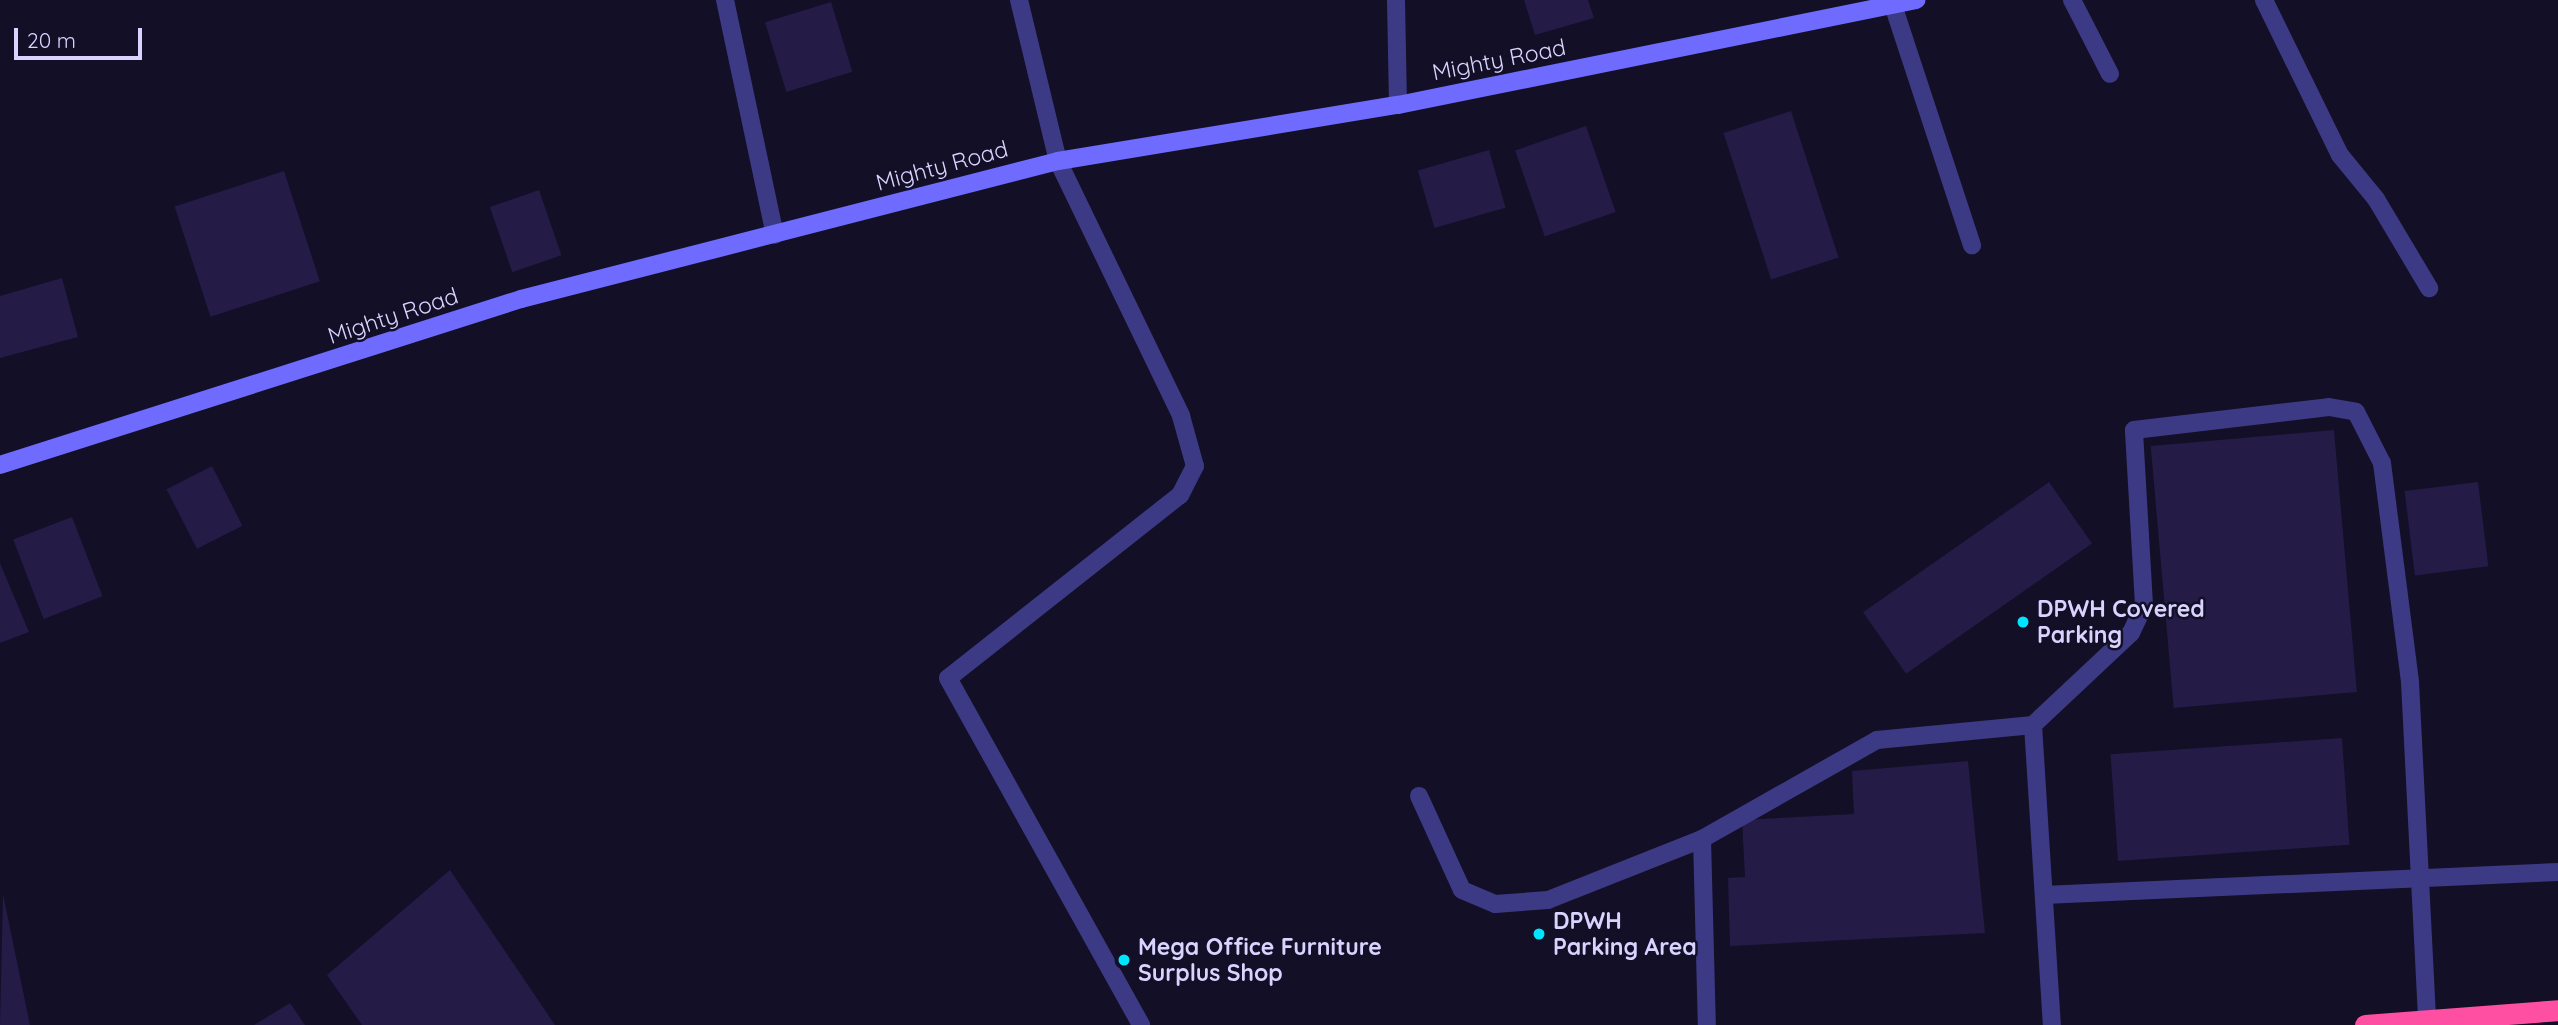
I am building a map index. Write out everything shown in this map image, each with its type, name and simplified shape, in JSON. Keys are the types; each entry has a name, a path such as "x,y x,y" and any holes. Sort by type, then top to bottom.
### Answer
{"highway":[{"path":"2365,1025 2558,1010"}],"street":[{"path":"725,0 775,235"},
{"path":"1019,0 1058,161 1181,416 1195,466 1180,495 948,678 1142,1025"},
{"path":"1396,0 1398,105"},
{"name":"Mighty Road","path":"0,465 521,299 1058,161 1398,105 1916,0"},
{"path":"2072,0 2110,74"},
{"path":"2264,0 2340,155 2376,199 2429,288"},
{"path":"1893,5 1972,245"},
{"path":"1419,796 1462,890 1495,904 1548,900 1702,839 1877,740 2033,725 2131,633 2144,605 2134,430 2329,407 2356,412 2382,463 2410,682 2427,1020"},
{"path":"2033,725 2052,1025"},
{"path":"1702,839 1707,1025"},
{"path":"2044,895 2558,872"}],"building":[{"path":"1524,0 1588,0 1594,18 1535,35"},
{"path":"831,2 852,72 786,92 765,22"},
{"path":"1791,111 1839,257 1771,279 1723,133"},
{"path":"1586,126 1616,212 1545,236 1515,150"},
{"path":"1489,150 1506,208 1434,228 1418,170"},
{"path":"284,171 320,281 210,317 175,207"},
{"path":"539,190 561,255 512,272 490,207"},
{"path":"62,278 78,337 0,358 0,296"},
{"path":"2334,430 2357,692 2174,708 2151,446"},
{"path":"212,466 242,526 197,549 167,489"},
{"path":"2049,482 2092,543 1906,674 1863,612"},
{"path":"2478,482 2488,566 2415,575 2405,491"},
{"path":"72,517 102,596 44,619 13,540"},
{"path":"0,563 29,632 0,643"},
{"path":"2342,738 2349,845 2118,861 2111,754"},
{"path":"1968,761 1985,933 1730,946 1728,878 1745,877 1742,820 1854,814 1852,771"},
{"path":"450,870 555,1025 362,1025 327,975"},
{"path":"3,894 30,1025 0,1025"},
{"path":"290,1003 305,1025 254,1025"}],"place":[{"name":"DPWH Covered Parking","path":"2023,622"},
{"name":"DPWH Parking Area","path":"1539,934"},
{"name":"Mega Office Furniture Surplus Shop","path":"1124,960"}]}
